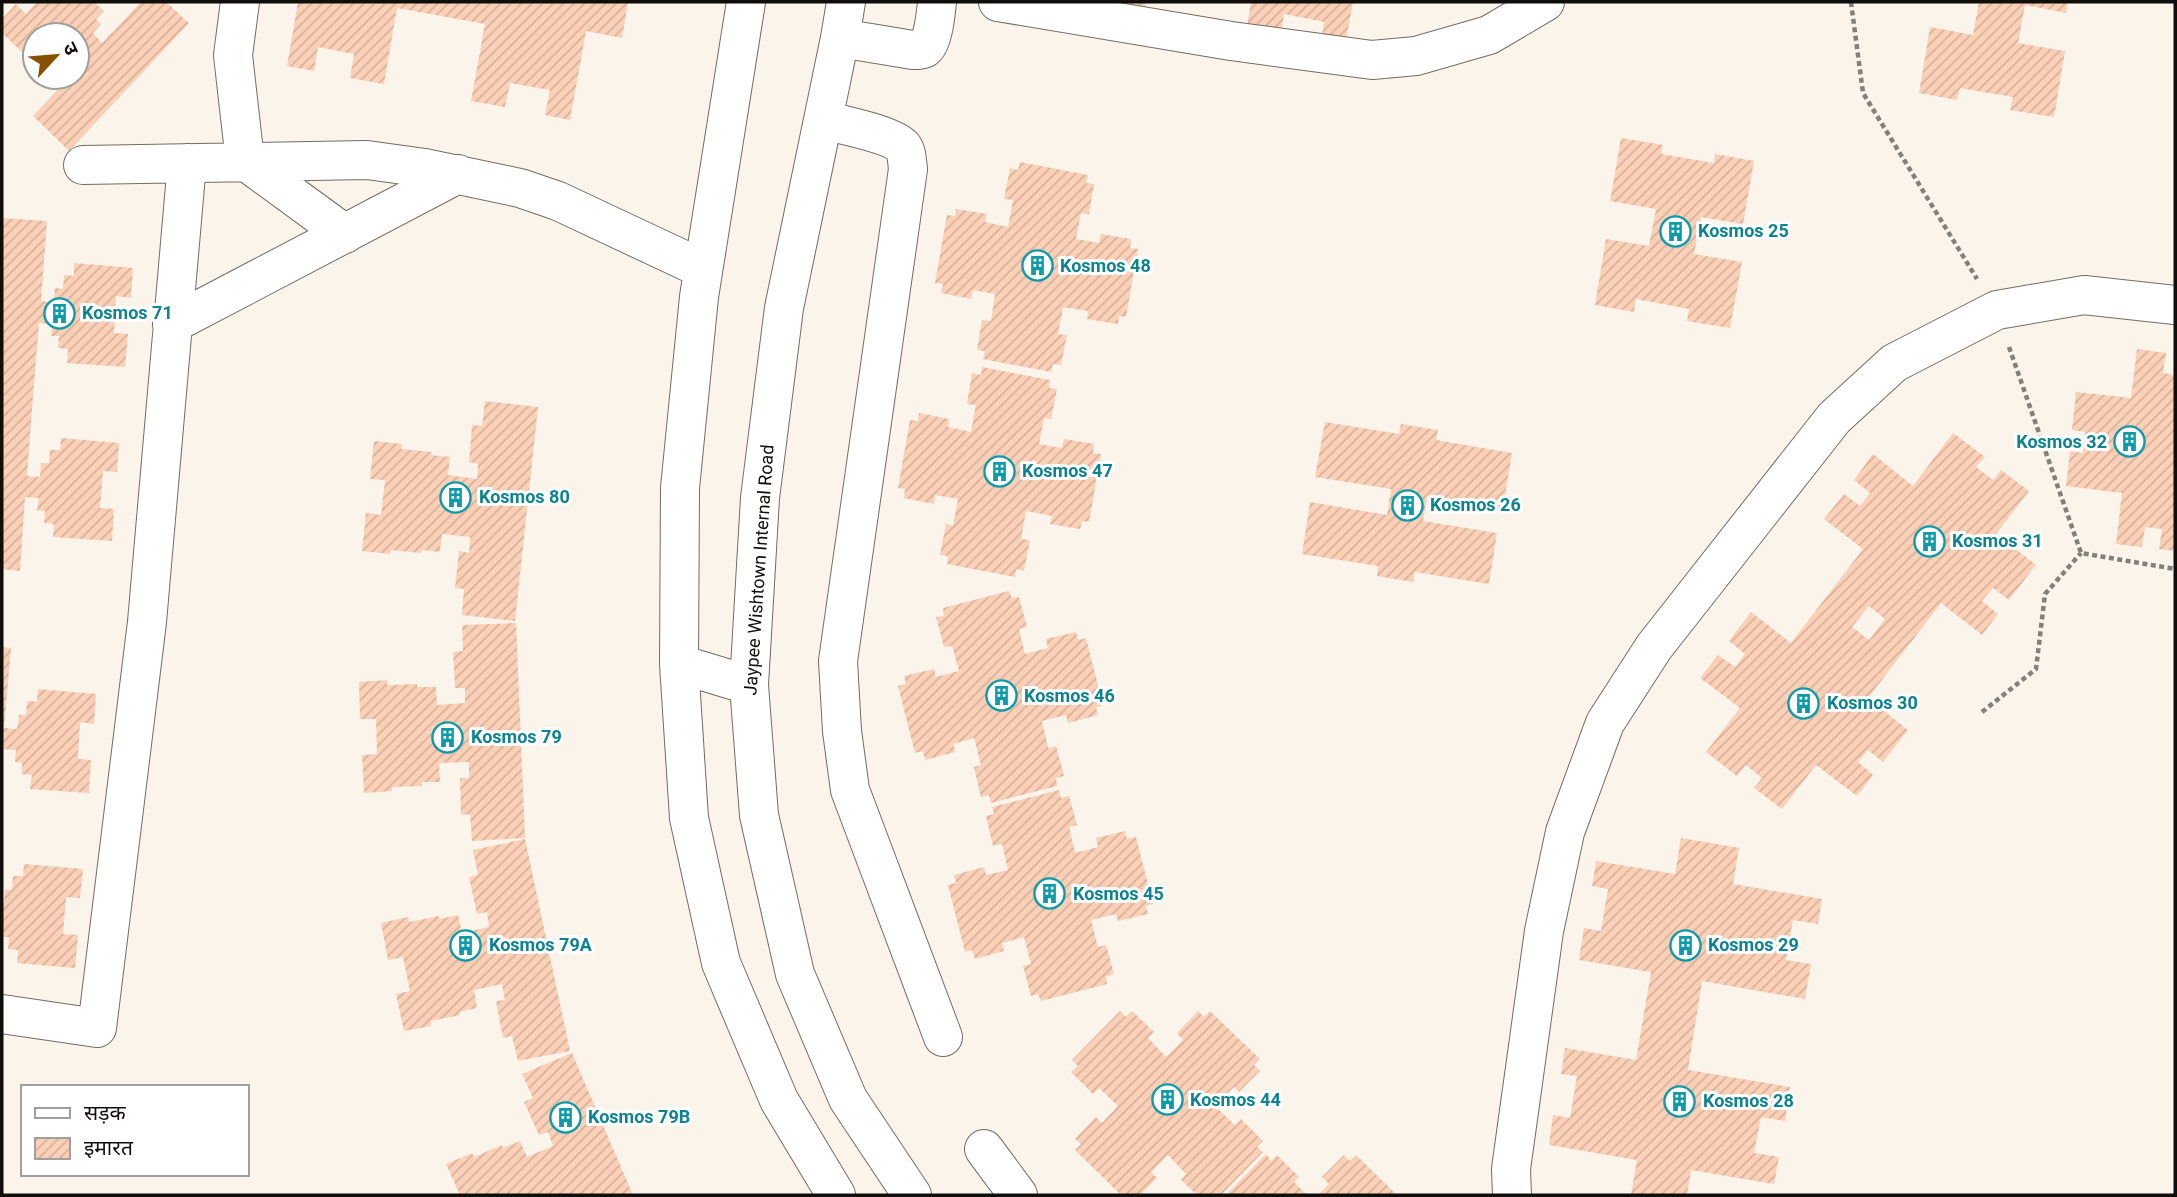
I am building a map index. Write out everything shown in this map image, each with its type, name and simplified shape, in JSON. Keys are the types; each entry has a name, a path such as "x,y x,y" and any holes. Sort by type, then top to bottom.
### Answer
{"street":[{"path":"240,2 233,55 245,161 345,234"},
{"path":"746,2 699,297 680,488 679,664 689,818 721,962 779,1100 836,1195"},
{"path":"843,20 913,50 923,49 928,47 931,38 937,2"},
{"path":"998,2 1231,41 1372,60 1416,56 1489,35 1545,2"},
{"name":"Jaypee Wishtown Internal Road","path":"843,20 783,308 760,498 749,685 759,815 795,974 848,1099 912,1195"},
{"path":"823,120 892,139 903,147 907,158 908,169 838,661 842,731 850,790 943,1037"},
{"path":"83,165 367,160 458,174 520,188 558,201 703,269"},
{"path":"2,1014 97,1028 146,622 187,163"},
{"path":"172,324 458,174"},
{"path":"1512,1195 1511,1169 1544,931 1565,832 1605,723 1654,646 1834,418 1894,363 1997,310 2084,295 2175,305"},
{"path":"679,664 749,685"},
{"path":"985,1149 1018,1195"}],"path":[{"path":"1851,2 1863,93 1997,310 2081,553"},
{"path":"2081,553 2175,569"},
{"path":"1982,712 2036,669 2045,594 2081,553"}],"building":[{"path":"37,2 99,2 96,4 104,11 96,19 101,24 93,33 102,43 141,2 166,2 189,23 69,151 33,116 57,91 91,91 91,21 21,21 21,51 2,33 2,19 16,4 26,14"},
{"path":"298,2 628,2 622,38 586,31 570,120 545,115 550,90 510,83 505,107 471,101 485,24 397,8 384,84 350,78 354,54 318,47 314,71 287,66"},
{"path":"1111,2 1146,2 1143,16"},
{"path":"1251,2 1353,2 1344,51 1320,47 1324,22 1284,14 1280,39 1246,33"},
{"path":"1979,2 2068,2 2066,13 2025,5 2018,43 2065,51 2054,117 2010,110 2013,97 1960,88 1957,100 1919,93 1930,27 1973,35"},
{"name":"Kosmos 25","path":"1621,138 1663,145 1661,154 1714,163 1715,154 1754,161 1743,224 1701,217 1694,254 1742,262 1730,328 1687,321 1689,309 1636,299 1634,312 1595,305 1606,239 1649,246 1656,209 1610,201"},
{"name":"Kosmos 48","path":"1020,162 1088,175 1086,183 1094,184 1089,214 1081,213 1076,239 1099,243 1101,234 1131,239 1130,248 1138,249 1126,317 1119,316 1118,324 1087,319 1088,311 1063,307 1058,334 1067,335 1061,365 1053,364 1051,372 983,359 985,351 977,350 982,320 991,321 995,294 973,290 971,299 941,293 943,284 935,283 947,215 955,216 956,209 987,214 985,222 1008,227 1013,200 1004,199 1010,168 1018,170"},
{"path":"2,218 47,221 41,301 54,303 55,288 63,289 64,275 74,276 74,263 133,268 131,298 116,296 114,333 128,334 125,367 67,363 68,349 58,348 59,336 51,336 52,324 39,323 33,396 27,476 40,477 41,463 49,463 50,450 60,450 61,438 119,443 117,472 103,471 100,508 114,509 112,541 53,537 54,524 44,523 45,511 37,511 39,498 25,497 20,571 2,569"},
{"name":"Kosmos 32","path":"2137,349 2166,353 2163,373 2175,375 2175,551 2159,549 2162,529 2145,527 2142,547 2116,544 2122,493 2066,486 2070,451 2083,453 2085,432 2072,430 2076,392 2131,398"},
{"name":"Kosmos 47","path":"982,367 1050,380 1049,388 1057,389 1051,419 1044,418 1039,444 1062,448 1064,439 1094,444 1093,453 1101,454 1089,522 1082,521 1080,529 1050,524 1052,516 1026,511 1021,539 1030,540 1024,571 1016,569 1015,577 947,564 948,556 940,555 946,524 953,526 958,499 935,495 934,504 904,498 905,489 898,488 910,420 918,421 919,413 949,419 948,427 971,432 976,405 967,404 972,373 981,375"},
{"name":"Kosmos 80","path":"485,401 538,407 515,621 462,615 464,589 455,588 459,551 469,553 470,537 442,534 440,552 391,550 390,554 362,551 366,513 381,515 385,480 370,479 374,441 402,444 401,449 450,457 448,475 477,479 478,464 469,462 472,425 482,426"},
{"name":"Kosmos 26","path":"1325,422 1399,434 1401,424 1438,430 1436,440 1512,453 1503,508 1427,496 1423,521 1497,533 1489,584 1415,572 1413,582 1377,576 1378,566 1302,554 1310,502 1387,515 1391,489 1315,477"},
{"path":"1953,433 1985,457 1976,467 1993,480 2001,470 2029,491 1996,534 2036,565 2009,600 1993,588 1982,601 1998,614 1982,635 1941,603 1868,698 1908,730 1883,762 1868,750 1858,762 1873,775 1857,796 1816,765 1782,809 1754,788 1762,778 1746,765 1737,776 1706,752 1740,708 1700,678 1718,655 1735,667 1745,654 1729,641 1751,612 1791,643 1863,549 1824,519 1844,494 1860,506 1870,493 1854,480 1873,454 1913,486","holes":["1869,606 1885,619 1869,640 1852,627"]},
{"name":"Kosmos 46","path":"1009,591 1012,598 1019,597 1027,627 1019,629 1025,654 1048,648 1046,639 1076,632 1078,640 1086,638 1103,705 1096,707 1098,715 1068,723 1066,715 1042,721 1048,748 1056,746 1064,776 1056,778 1057,786 991,803 989,795 981,797 974,767 981,765 974,738 953,744 955,752 925,760 923,751 915,753 898,686 906,684 904,676 934,669 936,677 959,671 952,646 944,647 936,617 944,616 943,608"},
{"name":"Kosmos 79","path":"516,623 525,838 472,841 470,814 461,815 460,778 469,778 469,762 439,763 440,782 422,782 422,786 392,787 392,791 364,793 362,755 377,754 376,719 360,719 359,682 387,680 387,685 417,684 417,687 436,687 437,705 465,703 465,688 455,688 453,652 463,651 462,625"},
{"path":"2,647 11,648 4,728 17,729 19,715 26,715 27,701 37,702 38,689 96,694 94,724 80,722 78,759 91,760 89,793 30,789 32,775 22,774 22,763 15,762 16,750 2,749"},
{"name":"Kosmos 45","path":"1059,790 1061,798 1069,796 1077,825 1069,827 1075,853 1098,847 1096,838 1125,831 1127,839 1136,837 1153,904 1146,906 1148,914 1118,921 1116,914 1091,920 1098,947 1106,945 1114,974 1106,977 1107,984 1041,1001 1038,994 1031,996 1023,966 1031,964 1024,937 1002,943 1004,951 975,959 972,950 965,952 948,885 956,883 954,875 984,867 986,875 1008,870 1002,844 993,846 986,816 994,814 992,807"},
{"path":"1681,838 1739,848 1733,884 1822,899 1818,924 1793,920 1786,960 1811,964 1805,999 1702,981 1688,1070 1790,1087 1785,1121 1761,1117 1754,1153 1779,1157 1774,1184 1691,1170 1687,1195 1631,1195 1637,1160 1549,1145 1553,1115 1570,1118 1577,1076 1561,1074 1565,1048 1636,1060 1651,972 1579,960 1584,928 1601,931 1608,889 1592,886 1596,861 1675,874"},
{"name":"Kosmos 79A","path":"525,839 570,1051 518,1061 512,1036 503,1038 496,1001 505,1000 502,984 474,990 477,1008 459,1012 460,1015 431,1021 431,1026 404,1031 396,994 410,991 403,957 388,960 381,923 408,917 409,922 458,915 462,933 489,927 487,912 477,914 469,877 478,875 473,850"},
{"path":"24,864 83,869 80,898 66,897 63,934 78,935 75,968 17,963 18,950 8,949 9,937 2,937 2,903 5,889 12,890 13,876 23,876"},
{"name":"Kosmos 44","path":"1120,1011 1126,1017 1132,1011 1154,1032 1148,1038 1166,1057 1183,1040 1177,1033 1198,1011 1204,1017 1210,1011 1260,1059 1254,1065 1260,1071 1239,1092 1234,1087 1215,1106 1235,1125 1241,1119 1263,1141 1257,1147 1263,1152 1221,1195 1197,1195 1181,1180 1186,1174 1168,1155 1151,1172 1157,1178 1140,1195 1121,1195 1075,1150 1081,1144 1075,1139 1096,1117 1102,1123 1118,1106 1099,1088 1093,1094 1071,1072 1078,1066 1072,1060"},
{"name":"Kosmos 79B","path":"572,1053 633,1195 460,1195 446,1164 472,1153 474,1157 502,1145 503,1148 520,1141 527,1157 553,1146 548,1132 539,1135 524,1102 533,1098 522,1074"},
{"path":"1266,1154 1271,1161 1277,1155 1299,1177 1294,1182 1307,1195 1226,1195"},
{"path":"1344,1155 1350,1161 1356,1155 1397,1195 1318,1195 1329,1184 1322,1177"}],"place":[{"name":"Kosmos 25","path":"1675,231"},
{"name":"Kosmos 48","path":"1037,266"},
{"name":"Kosmos 71","path":"59,313"},
{"name":"Kosmos 32","path":"2130,442"},
{"name":"Kosmos 47","path":"999,471"},
{"name":"Kosmos 80","path":"456,497"},
{"name":"Kosmos 26","path":"1407,505"},
{"name":"Kosmos 31","path":"1929,541"},
{"name":"Kosmos 46","path":"1001,696"},
{"name":"Kosmos 30","path":"1804,703"},
{"name":"Kosmos 79","path":"448,737"},
{"name":"Kosmos 45","path":"1050,894"},
{"name":"Kosmos 79A","path":"466,945"},
{"name":"Kosmos 29","path":"1685,945"},
{"name":"Kosmos 44","path":"1167,1100"},
{"name":"Kosmos 28","path":"1680,1101"},
{"name":"Kosmos 79B","path":"565,1117"}]}
